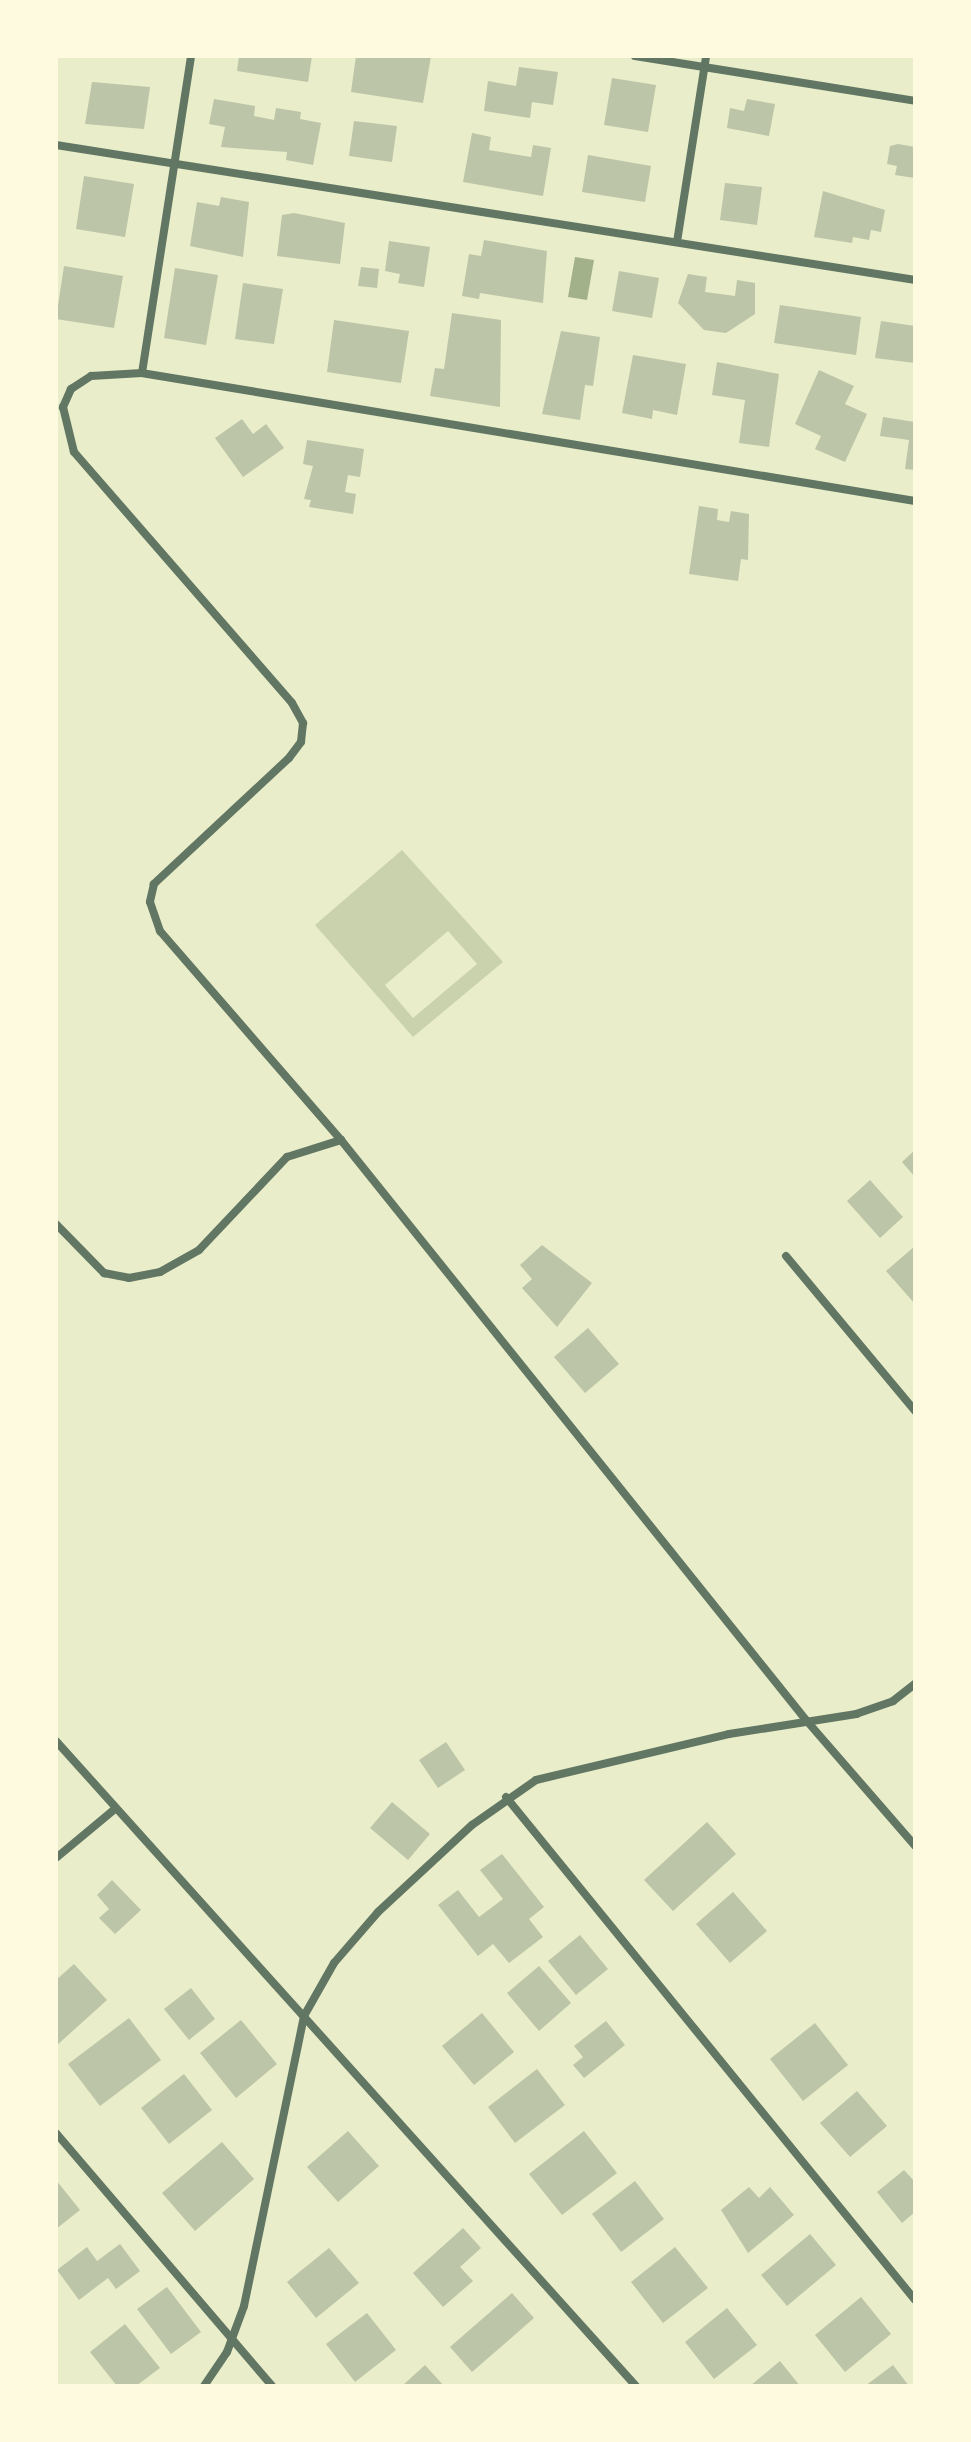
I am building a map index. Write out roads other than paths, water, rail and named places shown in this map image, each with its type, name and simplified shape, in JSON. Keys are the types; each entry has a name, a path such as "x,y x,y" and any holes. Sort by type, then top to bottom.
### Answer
{"street":[{"path":"142,373 191,56"},
{"path":"635,56 915,101"},
{"path":"677,242 706,56"},
{"path":"56,145 915,280"},
{"path":"915,501 142,373 91,376 71,389 63,407 74,452 292,703 303,723 301,742 289,758 154,884 150,902 155,921 341,1140 806,1720 915,1846"},
{"path":"56,1224 104,1273 129,1278 160,1272 199,1250 287,1157 341,1140"},
{"path":"786,1256 915,1411"},
{"path":"204,2386 233,2340 304,2016 353,1939 506,1797 556,1773 877,1708 915,1684"},
{"path":"56,1741 636,2386"},
{"path":"506,1797 915,2300"},
{"path":"56,1858 116,1808"},
{"path":"56,2133 272,2386"}]}
